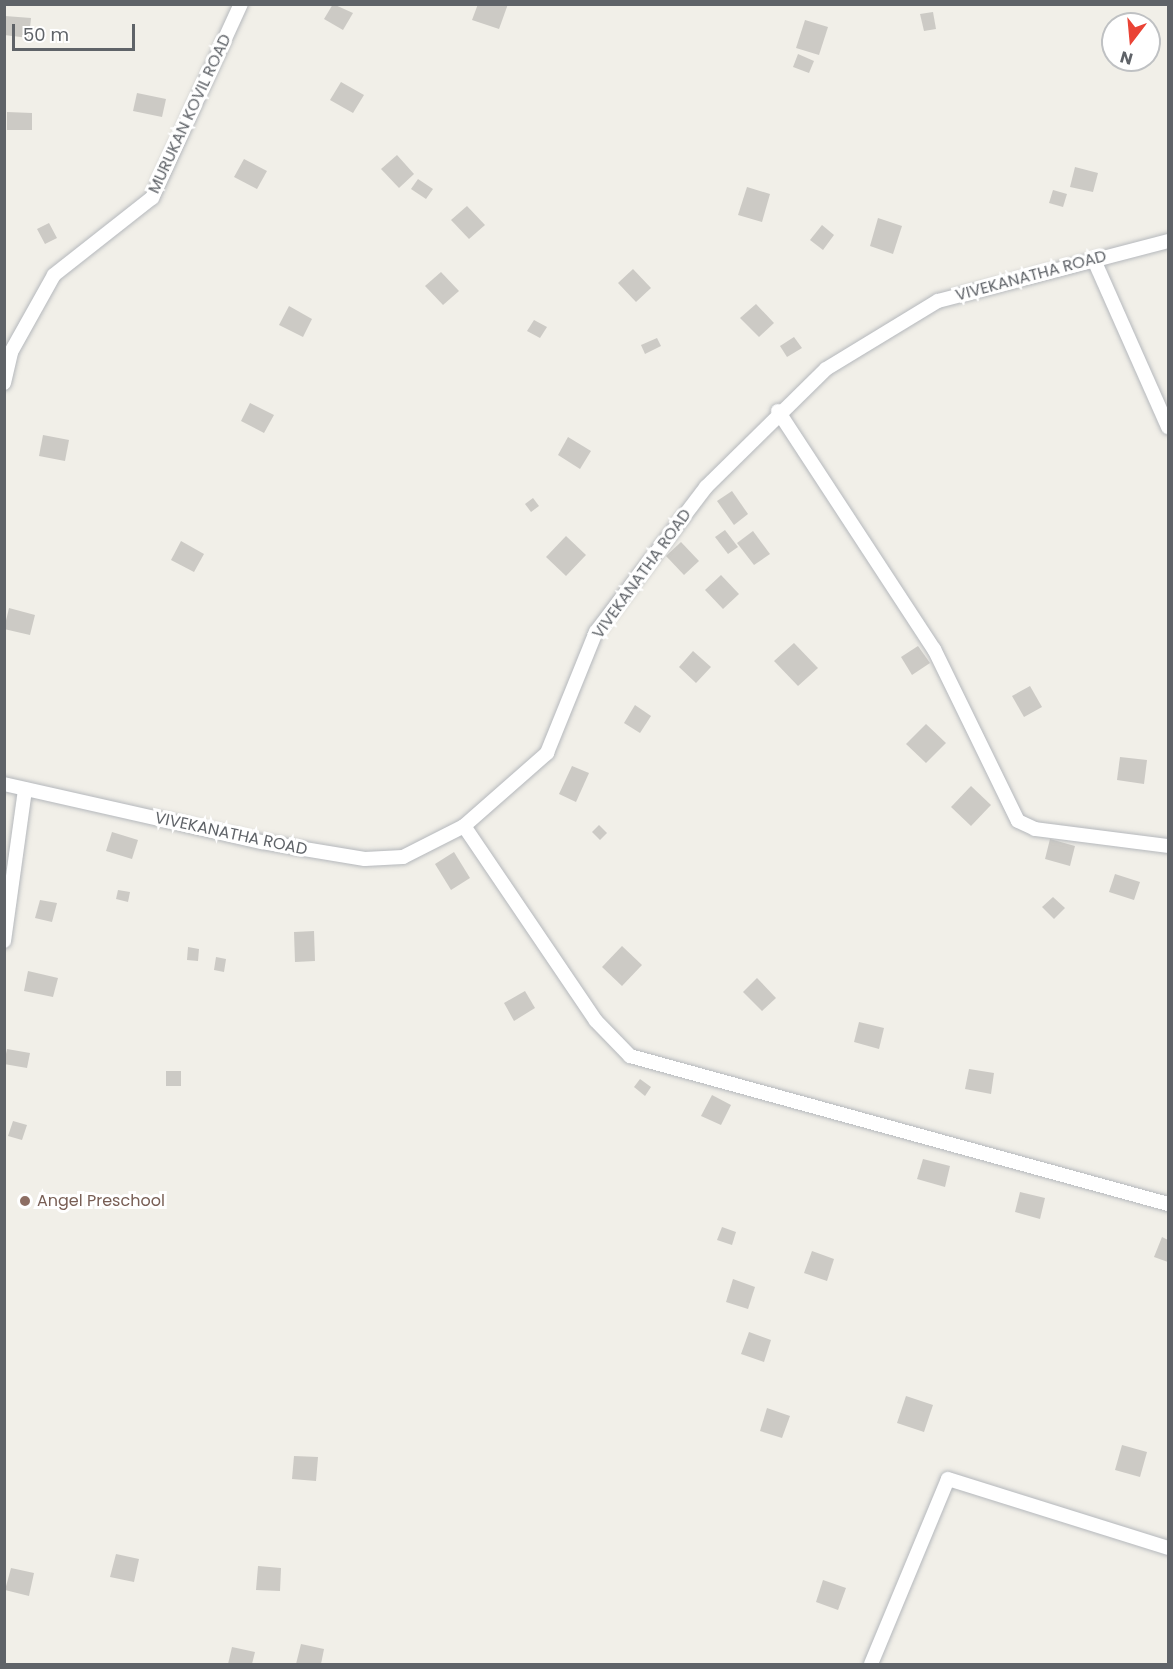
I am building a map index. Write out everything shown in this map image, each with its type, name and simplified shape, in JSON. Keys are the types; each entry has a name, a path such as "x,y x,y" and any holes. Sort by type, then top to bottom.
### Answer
{"street":[{"name":"MURUKAN KOVIL ROAD","path":"4,384 11,352 54,274 152,198 241,4"},
{"name":"VIVEKANATHA ROAD","path":"4,784 365,859 404,857 464,826 547,753 596,632 706,487 778,411 826,369 938,301 1168,241"},
{"path":"1094,260 1168,428"},
{"path":"778,411 934,649 1018,821 1035,829 1168,846"},
{"path":"4,941 25,789"},
{"path":"464,826 596,1021 630,1056 1168,1204"},
{"path":"871,1665 948,1479 1168,1548"}],"building":[{"path":"333,4 353,13 343,30 324,19"},
{"path":"478,4 508,4 499,29 472,20"},
{"path":"933,12 936,29 924,31 920,14"},
{"path":"5,16 31,18 29,38 4,35"},
{"path":"805,20 828,27 819,55 796,48"},
{"path":"798,54 814,61 809,73 793,67"},
{"path":"341,82 364,95 353,113 330,100"},
{"path":"137,93 166,99 162,117 133,111"},
{"path":"7,112 32,113 32,130 7,130"},
{"path":"397,155 414,174 399,188 381,169"},
{"path":"244,159 267,171 257,189 234,177"},
{"path":"1075,167 1098,173 1093,192 1070,187"},
{"path":"418,179 433,189 426,199 411,189"},
{"path":"747,187 770,194 762,222 738,215"},
{"path":"1053,190 1067,194 1063,207 1049,203"},
{"path":"467,206 485,225 469,239 451,220"},
{"path":"878,218 902,226 893,254 870,246"},
{"path":"49,223 57,238 45,244 37,229"},
{"path":"822,225 834,235 823,250 810,240"},
{"path":"633,269 651,288 636,302 618,283"},
{"path":"441,272 459,291 443,305 425,286"},
{"path":"756,304 774,323 759,337 740,318"},
{"path":"289,306 312,319 303,337 279,325"},
{"path":"534,320 547,327 540,338 527,331"},
{"path":"794,337 802,348 787,357 780,346"},
{"path":"657,338 661,346 645,354 641,345"},
{"path":"250,403 274,415 264,433 241,421"},
{"path":"43,435 69,440 65,461 39,456"},
{"path":"568,437 591,451 580,469 558,455"},
{"path":"732,491 748,514 734,525 717,501"},
{"path":"533,498 539,506 531,512 525,504"},
{"path":"725,530 738,547 728,554 715,537"},
{"path":"753,531 770,554 754,565 737,543"},
{"path":"566,536 586,555 566,576 546,557"},
{"path":"181,541 204,554 194,572 171,560"},
{"path":"681,542 699,561 684,575 666,556"},
{"path":"721,575 739,594 723,609 705,590"},
{"path":"9,608 35,615 30,635 4,629"},
{"path":"794,643 818,668 798,686 774,661"},
{"path":"918,646 930,663 912,675 901,657"},
{"path":"693,651 711,667 696,683 679,667"},
{"path":"1030,686 1042,707 1024,717 1012,696"},
{"path":"635,705 651,716 640,733 624,723"},
{"path":"926,724 946,743 926,763 906,744"},
{"path":"1120,757 1147,760 1144,784 1117,780"},
{"path":"572,766 589,773 576,802 559,794"},
{"path":"971,786 991,805 971,826 951,807"},
{"path":"599,825 607,833 600,840 592,832"},
{"path":"112,832 138,840 132,859 106,851"},
{"path":"1050,839 1075,846 1070,866 1045,859"},
{"path":"454,852 470,878 451,890 435,864"},
{"path":"1115,874 1140,882 1134,900 1109,892"},
{"path":"118,890 130,892 128,902 116,899"},
{"path":"1053,897 1065,908 1054,919 1042,907"},
{"path":"40,900 57,903 52,922 35,918"},
{"path":"314,931 315,961 295,962 294,932"},
{"path":"622,946 642,965 622,986 602,967"},
{"path":"188,947 199,949 198,961 187,960"},
{"path":"216,957 226,959 224,972 214,970"},
{"path":"28,971 58,978 53,997 24,991"},
{"path":"757,978 776,998 762,1011 743,992"},
{"path":"525,991 535,1008 514,1021 504,1003"},
{"path":"859,1022 884,1028 879,1049 854,1042"},
{"path":"7,1049 30,1053 27,1068 4,1064"},
{"path":"969,1069 994,1073 991,1094 965,1089"},
{"path":"166,1071 181,1071 181,1086 166,1086"},
{"path":"640,1079 651,1087 645,1096 634,1087"},
{"path":"712,1095 731,1105 721,1125 701,1116"},
{"path":"13,1121 27,1125 22,1140 8,1136"},
{"path":"923,1159 950,1166 945,1187 917,1179"},
{"path":"1020,1192 1045,1198 1040,1219 1015,1212"},
{"path":"722,1227 736,1232 732,1245 717,1240"},
{"path":"1162,1237 1168,1240 1168,1262 1154,1257"},
{"path":"812,1251 834,1259 827,1281 804,1273"},
{"path":"733,1279 755,1287 748,1309 726,1302"},
{"path":"749,1332 771,1340 764,1362 741,1354"},
{"path":"906,1396 933,1405 924,1432 897,1423"},
{"path":"767,1408 790,1416 782,1438 760,1431"},
{"path":"1122,1445 1147,1452 1140,1477 1115,1470"},
{"path":"294,1456 318,1457 316,1481 292,1479"},
{"path":"116,1554 139,1559 134,1582 110,1577"},
{"path":"258,1566 281,1568 280,1591 256,1590"},
{"path":"11,1568 34,1573 29,1596 5,1590"},
{"path":"823,1580 846,1588 838,1610 816,1602"},
{"path":"301,1644 324,1649 321,1664 296,1664"},
{"path":"232,1647 255,1652 252,1664 228,1664"}],"place":[{"name":"Angel Preschool","path":"25,1201"}]}
